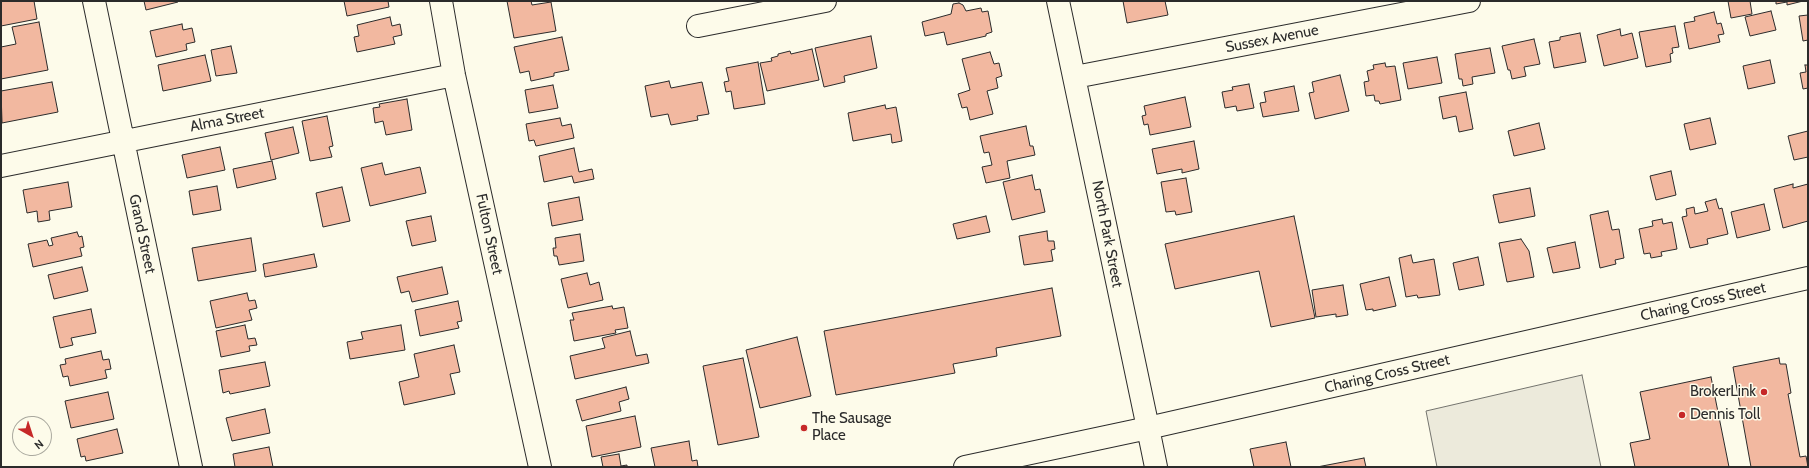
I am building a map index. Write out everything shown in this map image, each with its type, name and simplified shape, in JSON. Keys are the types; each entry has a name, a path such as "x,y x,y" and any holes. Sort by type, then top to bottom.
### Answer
{"street":[{"name":"Grand Street","path":"94,1 191,467"},
{"name":"Fulton Street","path":"441,1 454,76 540,467"},
{"path":"698,26 825,1"},
{"name":"North Park Street","path":"1058,1 1076,77 1114,270 1156,467"},
{"name":"Sussex Avenue","path":"1076,77 1469,1"},
{"name":"Alma Street","path":"1,166 454,76"},
{"name":"Charing Cross Street","path":"965,467 1148,428 1808,278"}],"shaded area":[{"path":"1582,375 1601,467 1437,467 1426,411"}],"building":[{"path":"1,1 34,1 37,19 1,26"},
{"path":"144,1 177,1 178,2 146,10"},
{"path":"344,1 388,1 389,7 347,16"},
{"path":"507,1 531,1 532,5 551,2 556,31 514,38"},
{"path":"1123,1 1165,1 1168,15 1127,23"},
{"path":"1728,1 1750,1 1752,14 1731,18"},
{"path":"1776,1 1803,1 1787,5 1787,2 1776,4"},
{"path":"959,3 963,5 966,11 981,8 982,12 988,11 992,32 986,34 986,36 947,45 944,32 925,36 922,22 951,14 953,4"},
{"path":"1771,11 1776,30 1750,36 1745,17"},
{"path":"1714,12 1717,24 1721,23 1724,34 1718,35 1720,42 1689,49 1684,23 1695,21 1694,17"},
{"path":"1808,15 1808,40 1803,41 1799,16"},
{"path":"390,17 392,26 400,24 402,35 393,37 395,44 357,52 354,37 359,36 357,25"},
{"path":"39,22 48,70 1,79 1,47 16,44 12,27"},
{"path":"182,24 183,30 192,28 195,42 186,44 187,50 156,57 150,31"},
{"path":"1675,26 1679,47 1672,48 1673,53 1670,54 1671,62 1646,67 1639,32"},
{"path":"1620,29 1621,36 1632,33 1638,58 1604,66 1597,35"},
{"path":"1580,33 1586,62 1554,68 1549,42 1560,40 1560,37"},
{"path":"871,36 877,68 844,76 845,82 824,87 815,48"},
{"path":"562,37 569,70 554,73 554,76 531,81 529,71 520,73 514,47"},
{"path":"1534,39 1540,64 1524,67 1526,76 1512,79 1510,70 1508,70 1502,46"},
{"path":"231,46 237,73 216,76 211,50"},
{"path":"1490,48 1495,73 1472,77 1473,84 1463,86 1462,79 1459,79 1455,54"},
{"path":"812,49 819,80 767,91 760,63 772,61 771,58 778,56 778,54 790,51 791,54"},
{"path":"990,52 994,64 999,63 1002,76 996,78 998,88 987,91 993,114 970,120 967,107 962,108 958,94 970,90 962,59"},
{"path":"205,55 211,81 163,91 158,65"},
{"path":"1437,57 1442,83 1408,89 1403,63"},
{"path":"1770,60 1775,83 1748,89 1743,66"},
{"path":"758,62 765,104 734,109 731,91 726,92 724,82 729,81 726,68"},
{"path":"1385,63 1386,67 1395,66 1401,100 1380,104 1379,101 1375,101 1374,95 1366,96 1364,82 1369,81 1367,71 1374,69 1373,65"},
{"path":"1805,65 1808,65 1808,88 1803,89 1800,73 1806,72"},
{"path":"1340,75 1349,111 1315,119 1309,93 1314,92 1312,82"},
{"path":"669,81 671,88 702,82 709,114 697,116 698,120 671,125 668,114 651,117 645,86"},
{"path":"52,82 58,112 2,123 1,91"},
{"path":"1249,84 1254,108 1237,111 1236,106 1225,108 1222,92 1233,90 1232,87"},
{"path":"553,85 558,108 529,113 525,90"},
{"path":"1294,86 1299,111 1263,117 1260,103 1266,102 1264,92"},
{"path":"1466,92 1473,129 1459,132 1456,116 1443,119 1439,97"},
{"path":"1185,97 1191,127 1150,135 1148,124 1144,125 1142,116 1146,115 1144,106"},
{"path":"407,99 412,130 386,135 383,121 375,123 373,108 380,107 379,104"},
{"path":"885,105 886,109 896,107 902,141 892,143 891,134 853,141 848,113"},
{"path":"327,116 333,146 329,147 332,157 310,161 302,121"},
{"path":"560,118 562,126 571,124 574,138 536,146 534,140 529,141 526,124"},
{"path":"1710,118 1716,144 1690,150 1684,124"},
{"path":"1539,123 1545,149 1514,156 1508,131"},
{"path":"1026,126 1030,146 1033,146 1035,155 1007,161 1010,178 986,183 982,167 992,165 989,152 984,153 980,136"},
{"path":"293,127 299,153 271,160 265,133"},
{"path":"1808,131 1808,157 1794,160 1788,136"},
{"path":"1194,141 1199,169 1182,173 1182,169 1157,174 1152,149"},
{"path":"220,147 225,170 187,178 182,155"},
{"path":"574,148 579,172 592,169 594,179 574,183 572,176 544,182 539,156"},
{"path":"272,161 276,179 237,188 233,169"},
{"path":"382,163 385,175 420,167 426,193 370,206 361,168"},
{"path":"1671,171 1676,195 1656,200 1650,176"},
{"path":"1032,175 1035,190 1040,189 1045,212 1012,220 1003,182"},
{"path":"1186,178 1192,212 1176,215 1175,211 1166,212 1161,182"},
{"path":"68,182 72,207 49,211 50,220 38,222 37,211 27,213 23,190"},
{"path":"1793,184 1793,188 1808,184 1808,221 1783,228 1774,189"},
{"path":"217,186 221,210 193,215 189,191"},
{"path":"342,187 350,221 323,227 316,193"},
{"path":"1530,188 1535,216 1499,223 1493,195"},
{"path":"579,197 583,220 552,226 548,203"},
{"path":"1716,199 1719,209 1722,208 1728,234 1707,239 1708,244 1690,248 1682,217 1687,216 1686,209 1694,207 1695,214 1708,211 1705,202"},
{"path":"1764,204 1770,230 1737,238 1731,212"},
{"path":"1608,211 1612,230 1619,229 1624,258 1615,260 1616,264 1600,268 1590,215"},
{"path":"431,216 436,241 412,246 406,221"},
{"path":"986,216 990,232 957,239 953,224"},
{"path":"1294,216 1315,318 1271,327 1259,271 1175,289 1165,244"},
{"path":"1662,219 1663,224 1672,222 1677,249 1661,252 1662,256 1651,258 1650,253 1644,254 1639,229 1653,226 1652,221"},
{"path":"1047,231 1048,241 1054,241 1055,249 1051,250 1053,261 1024,265 1019,236"},
{"path":"77,232 79,237 82,236 84,247 80,248 82,256 33,267 28,244 47,240 49,246 53,245 51,238"},
{"path":"580,234 584,261 559,265 557,256 554,256 553,248 556,248 555,238"},
{"path":"251,238 256,271 198,281 192,248"},
{"path":"1521,239 1529,251 1534,277 1507,282 1499,243"},
{"path":"1575,242 1580,268 1553,273 1547,248"},
{"path":"314,254 317,267 265,277 263,264"},
{"path":"1411,255 1413,263 1434,259 1440,295 1418,298 1417,295 1406,297 1399,258"},
{"path":"1478,257 1484,285 1459,290 1453,263"},
{"path":"82,267 88,291 54,299 48,275"},
{"path":"442,267 448,294 412,302 409,291 401,293 397,277"},
{"path":"587,273 590,285 599,282 603,300 568,308 561,279"},
{"path":"1389,277 1396,306 1373,311 1373,309 1366,310 1360,284"},
{"path":"1343,285 1348,315 1336,317 1336,314 1316,317 1312,290"},
{"path":"1052,288 1061,336 996,348 997,356 953,364 955,373 836,395 824,331"},
{"path":"247,293 249,301 255,300 257,308 249,310 252,320 216,328 210,301"},
{"path":"458,301 462,321 457,322 459,328 420,336 415,310"},
{"path":"612,306 613,309 624,307 628,328 615,330 616,333 574,341 570,320 574,320 572,313"},
{"path":"91,309 96,333 71,338 73,345 60,348 53,317"},
{"path":"245,325 248,339 255,338 257,345 249,346 250,351 221,357 216,331"},
{"path":"401,325 405,350 350,359 347,342 363,339 361,332"},
{"path":"630,331 636,356 647,354 649,363 575,379 570,356 605,348 602,338"},
{"path":"797,337 811,396 760,408 746,350"},
{"path":"454,345 460,372 450,374 455,394 404,405 399,382 419,377 414,354"},
{"path":"101,351 103,360 109,359 111,369 105,370 107,378 70,386 68,376 63,377 60,365 66,364 65,359"},
{"path":"743,358 759,437 718,445 703,366"},
{"path":"1779,358 1780,364 1786,364 1791,393 1788,394 1800,457 1806,456 1808,467 1751,467 1733,367"},
{"path":"265,362 270,386 230,394 229,391 223,393 219,370"},
{"name":"Dennis Toll","path":"1711,377 1729,467 1635,467 1630,443 1650,439 1640,392"},
{"path":"626,387 629,399 619,402 621,411 582,421 576,400"},
{"path":"108,392 114,419 71,428 65,401"},
{"path":"265,409 270,433 232,441 226,418"},
{"path":"635,416 641,447 592,457 586,426"},
{"path":"117,429 123,453 86,461 85,456 81,457 77,439"},
{"path":"689,441 692,461 697,460 698,467 655,467 651,448"},
{"path":"1286,442 1291,467 1254,467 1250,449"},
{"path":"269,447 273,467 235,467 233,454"},
{"path":"619,454 621,466 627,465 627,467 603,467 601,457"},
{"path":"1364,458 1366,467 1317,467"}],"place":[{"name":"BrokerLink","path":"1764,392"},
{"name":"Dennis Toll","path":"1682,415"},
{"name":"The Sausage Place","path":"804,428"}]}
